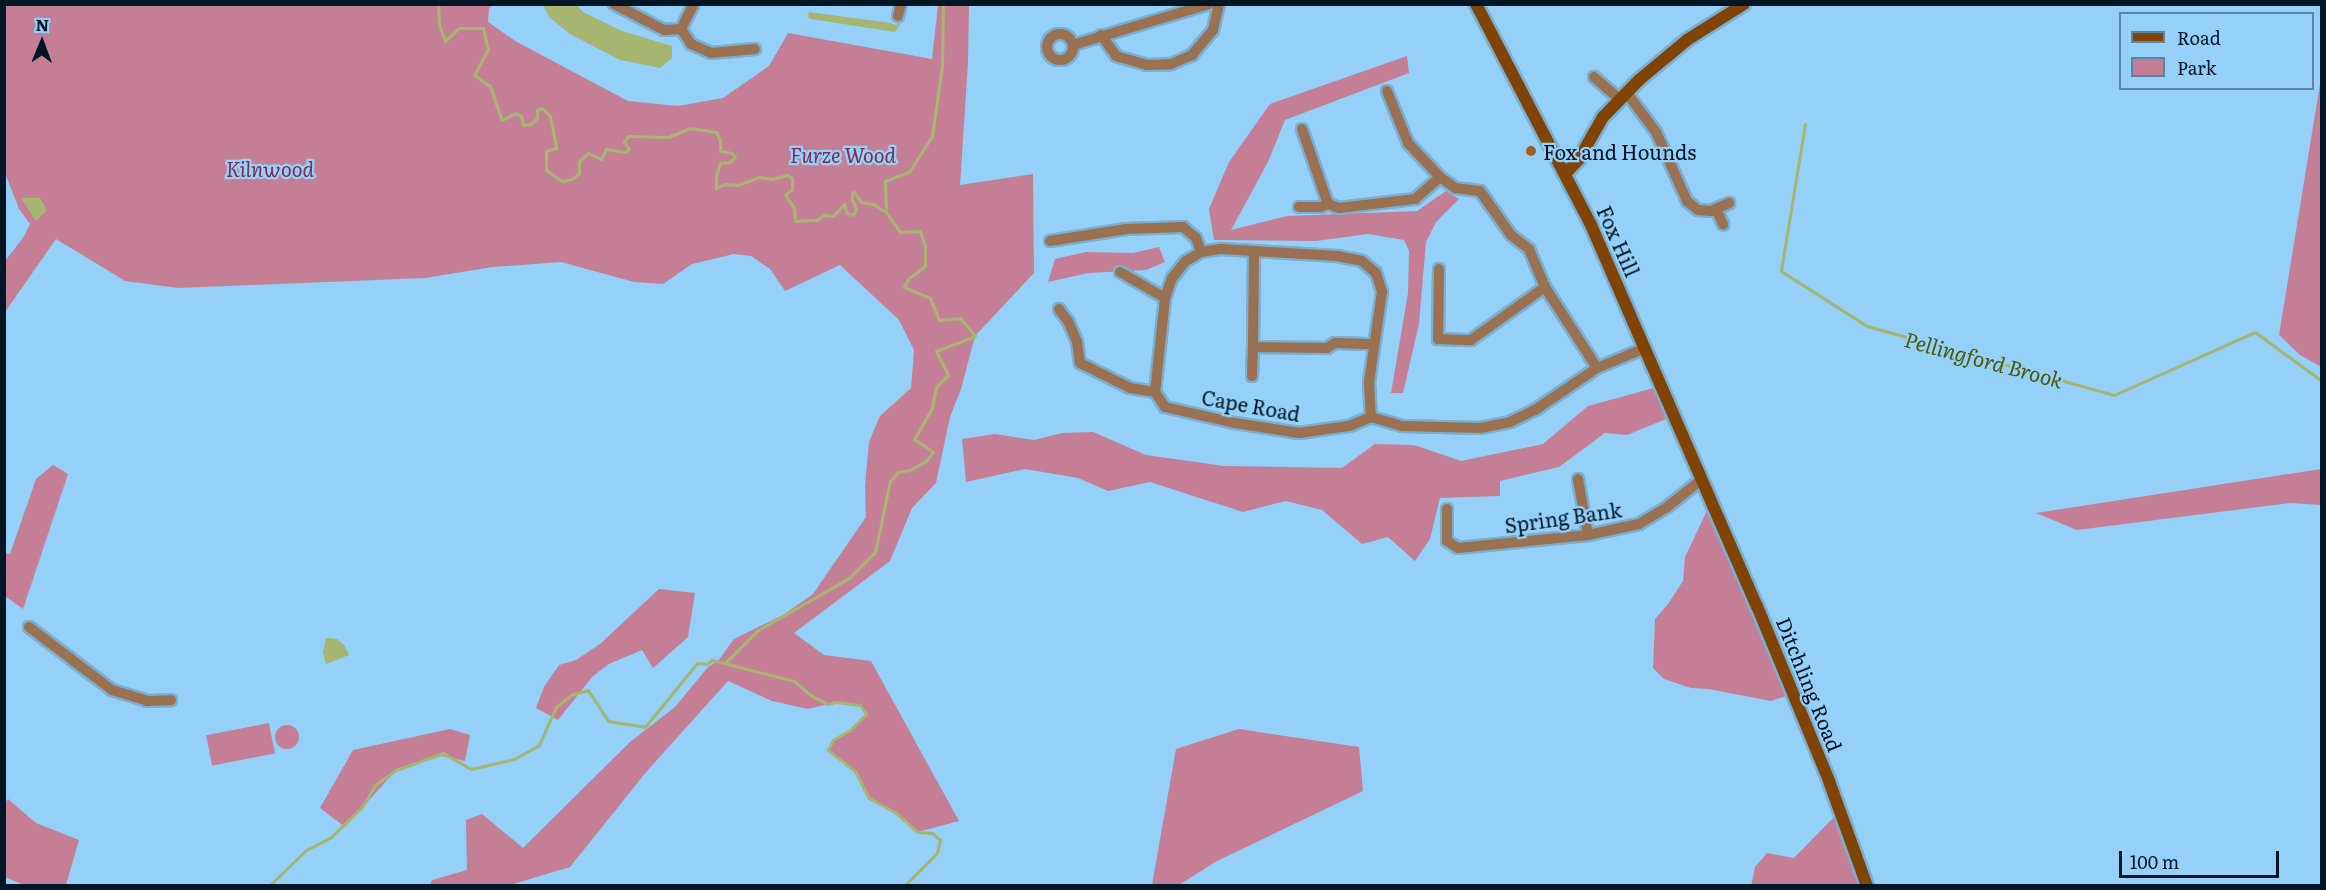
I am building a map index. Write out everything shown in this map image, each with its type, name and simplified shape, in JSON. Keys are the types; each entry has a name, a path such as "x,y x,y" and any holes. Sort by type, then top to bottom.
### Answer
{"main road":[{"name":"Fox Hill","path":"1476,4 1566,173 1712,500"},
{"path":"1566,173 1579,159 1603,117 1622,96 1687,40 1744,4"},
{"name":"Ditchling Road","path":"1712,500 1829,781 1867,885"}],"street":[{"path":"614,4 664,30 681,29"},
{"path":"681,29 694,4"},
{"path":"1073,45 1209,4"},
{"path":"1101,36 1116,56 1148,65 1171,64 1192,55 1212,30 1219,4"},
{"path":"681,29 691,44 711,52 755,49"},
{"path":"1594,77 1622,96 1656,132 1687,201 1698,210 1716,209 1729,203"},
{"path":"1387,91 1408,143 1440,177 1455,188 1480,191 1511,236 1529,249 1545,287 1597,368"},
{"path":"1302,129 1328,204"},
{"path":"1299,207 1321,207 1328,204 1339,208 1415,199 1440,177"},
{"path":"1716,209 1723,224"},
{"path":"1050,241 1126,229 1183,227 1196,238 1201,252"},
{"path":"1155,392 1164,298 1172,278 1186,261 1201,252 1221,249 1337,256 1362,261 1376,273 1382,292 1369,382 1371,417 1402,426 1480,428 1510,422 1535,410 1597,368 1645,348"},
{"path":"1252,376 1254,251"},
{"path":"1438,269 1438,339 1471,340 1545,287"},
{"path":"1120,272 1164,298"},
{"name":"Cape Road","path":"1059,309 1069,323 1077,342 1080,363 1130,388 1155,392 1165,407 1235,423 1299,434 1349,426 1371,417"},
{"path":"1253,347 1327,348 1335,343 1373,344"},
{"path":"1578,478 1588,535"},
{"name":"Spring Bank","path":"1447,509 1448,541 1458,548 1588,535 1639,524 1666,508 1702,479"},
{"path":"29,627 112,690 147,701 171,700"}],"green space":[{"path":"5,5 493,5 489,8 488,22 517,42 628,101 678,106 723,98 769,66 788,33 932,59 938,5 969,5 968,63 960,185 1033,174 1034,273 975,336 961,389 950,417 936,483 912,508 890,561 794,633 824,655 871,661 959,821 918,832 896,813 869,798 855,771 828,750 833,740 850,730 866,715 860,705 836,702 808,709 772,701 728,681 647,771 570,867 510,885 430,885 432,880 467,870 466,820 482,814 523,848 630,742 675,707 708,667 718,661 734,639 783,615 813,594 866,517 865,486 869,442 880,416 911,388 914,350 899,320 840,265 785,291 770,269 751,256 734,254 692,264 663,284 634,282 561,262 493,267 425,278 178,288 125,281 56,239 5,312 5,261 23,238 30,224 19,209 5,173"},
{"path":"1407,56 1409,73 1285,120 1268,162 1231,230 1287,216 1417,211 1446,191 1459,199 1436,222 1426,242 1419,324 1403,393 1391,393 1408,293 1409,251 1404,240 1368,234 1316,241 1214,240 1209,209 1229,162 1270,104"},
{"path":"2321,78 2321,367 2300,355 2279,335"},
{"path":"1159,247 1165,262 1146,270 1088,273 1048,282 1055,259 1086,252 1133,253"},
{"path":"1654,388 1666,419 1627,435 1605,433 1559,467 1500,481 1500,496 1440,498 1430,539 1415,561 1388,537 1362,544 1322,510 1286,501 1243,512 1150,482 1108,491 1078,478 1025,469 966,482 962,439 995,434 1034,440 1062,433 1093,432 1146,455 1224,466 1342,468 1375,444 1414,445 1461,461 1543,444 1588,406"},
{"path":"53,465 68,474 23,609 5,596 5,553 10,554 36,479"},
{"path":"2321,469 2321,505 2290,503 2077,530 2036,513"},
{"path":"1712,500 1792,694 1771,701 1691,688 1664,679 1653,668 1655,619 1683,581 1685,557"},
{"path":"659,589 695,593 688,637 653,668 642,650 609,664 593,676 558,720 536,708 544,687 559,665 576,660 600,644"},
{"path":"269,723 275,753 212,766 206,735"},
{"path":"287,725 296,728 299,737 296,746 287,749 278,746 275,737 278,728"},
{"path":"450,729 470,735 465,761 442,756 397,769 345,827 320,808 353,750"},
{"path":"1239,729 1359,747 1363,791 1217,861 1179,885 1152,885 1176,749"},
{"path":"8,799 36,823 79,840 66,885 24,885 5,877 4,804"},
{"path":"1840,811 1867,885 1751,886 1755,867 1767,853 1794,858"}],"shaded area":[{"path":"543,5 577,5 583,12 622,31 672,46 672,58 660,68 620,60 570,34 549,17"},
{"path":"809,12 899,26 895,32 811,19 808,17"},
{"path":"21,198 40,198 47,210 36,221"},
{"path":"326,638 337,639 344,645 349,655 326,664 323,653"}],"waterway":[{"path":"438,4 439,25 445,41 459,28 483,28 488,49 474,75 490,86 502,120 516,113 521,116 523,125 531,124 537,118 537,110 542,108 550,116 556,148 546,151 546,170 562,181 572,179 579,173 579,161 588,153 601,159 606,149 625,152 629,149 624,142 628,136 668,137 690,128 716,132 720,140 720,151 732,153 735,157 730,162 720,163 716,175 716,188 725,184 738,185 759,177 772,179 787,175 792,178 792,189 785,195 794,208 795,221 817,220 824,215 833,216 844,204 847,213 853,215 856,209 852,199 854,192 861,202 873,204 886,212 900,232 920,231 925,246 925,266 908,279 904,287 930,298 939,320 960,318 975,336 936,351 948,375 936,387 932,408 914,439 933,452 926,461 910,470 898,472 890,481 875,552 849,578 757,631 725,663"},
{"path":"898,24 907,4"},
{"path":"886,212 885,181 909,172 932,136 942,66 943,4"},
{"name":"Pellingford Brook","path":"1805,124 1781,271 1867,326 2114,395 2255,332 2322,381"},
{"path":"269,886 306,850 331,837 362,807 375,785 396,770 443,753 471,769 514,759 539,745 556,707 571,695 588,690 608,721 645,727 697,663 707,664 712,660 794,681 812,696 828,704 836,702 860,705 866,714 850,730 833,740 828,750 855,771 869,798 896,813 918,832 932,833 940,840 937,853 904,886"}],"place":[{"name":"Fox and Hounds","path":"1531,151"}],"park label":[{"name":"Furze Wood","path":"843,154"},
{"name":"Kilnwood","path":"270,168"}]}
